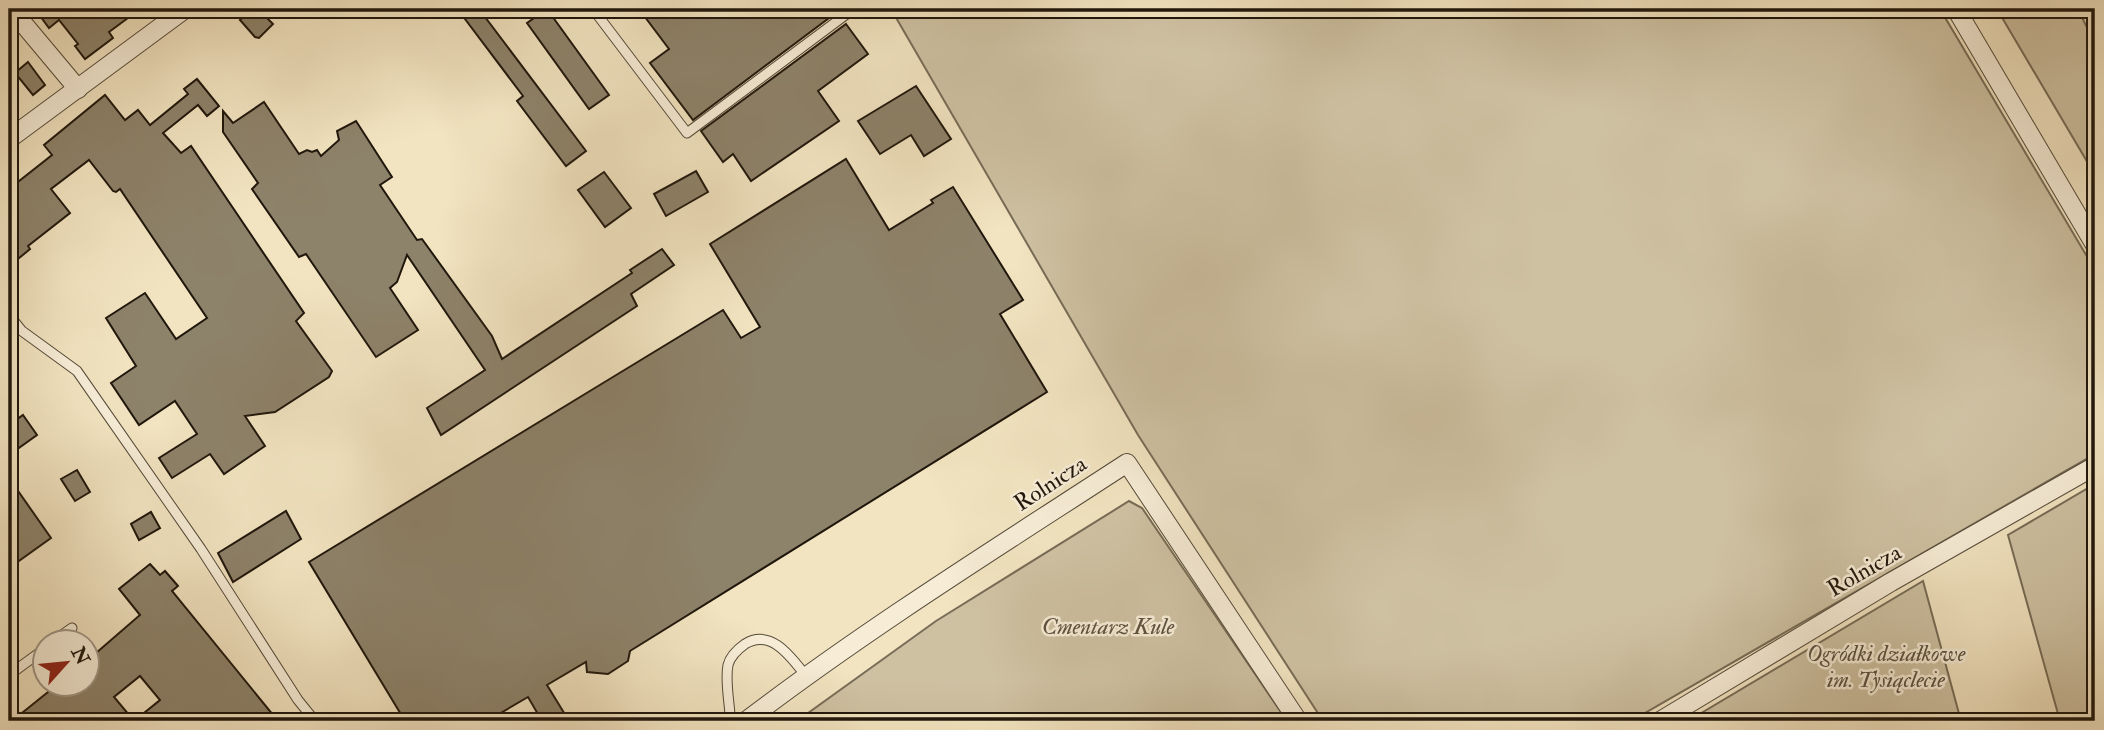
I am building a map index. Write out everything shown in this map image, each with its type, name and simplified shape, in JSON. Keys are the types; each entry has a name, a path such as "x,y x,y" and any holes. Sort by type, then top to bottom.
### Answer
{"street":[{"path":"9,139 185,9"},
{"path":"1956,9 2095,245"},
{"path":"11,13 78,89"},
{"name":"Rolnicza","path":"746,721 918,598 1127,463 1298,721"},
{"name":"Rolnicza","path":"1660,721 1891,582 2095,466"}],"lane":[{"path":"593,9 687,134 852,10"},
{"path":"9,315 22,331 77,371 201,549 314,721"},
{"path":"733,721 730,715 728,663 738,649 753,640 771,640 789,654 806,676"},
{"path":"9,675 32,658"}],"green space":[{"path":"891,9 1940,9 2095,270 2095,454 1631,721 1323,721 1138,435"},
{"path":"1997,9 2078,9 2095,44 2095,175"},
{"path":"2095,484 2095,721 2060,721 2008,535"},
{"name":"Cmentarz Kule","path":"1129,501 1142,508 1287,721 797,721 936,621"},
{"name":"Ogródki działkowe im. Tysiąclecie","path":"1923,581 1961,721 1688,721"}],"building":[{"path":"35,9 124,9 128,18 109,32 113,38 85,59 75,46 78,44 59,20 49,28"},
{"path":"235,9 258,9 273,24 259,38 255,37 240,20 242,18"},
{"path":"479,9 586,151 566,166 517,101 523,96 465,19"},
{"path":"547,9 609,95 589,109 527,23"},
{"path":"639,9 835,9 837,12 693,120 650,63 669,49"},
{"path":"846,24 868,54 818,91 839,121 751,181 733,154 723,162 701,131"},
{"path":"28,62 45,85 33,95 15,73"},
{"path":"197,79 219,106 207,116 198,105 163,133 181,153 191,146 304,313 296,321 332,371 329,377 275,412 245,416 265,446 224,474 210,454 172,478 159,458 197,434 175,401 139,425 111,383 136,366 106,318 145,293 176,339 207,318 120,189 113,191 89,160 51,189 70,213 28,246 30,249 18,259 15,256 9,261 9,189 52,155 44,145 105,95 125,120 138,110 150,125 188,94 184,89"},
{"path":"916,86 951,139 924,156 911,135 880,154 858,121"},
{"path":"264,102 299,154 307,150 317,150 321,156 339,140 337,131 356,121 392,177 380,185 417,240 422,239 492,336 502,359 632,273 630,270 662,249 674,265 631,294 637,306 441,435 427,408 485,370 407,255 397,282 390,288 418,330 376,357 306,254 299,257 252,189 258,183 223,132 223,111 233,123"},
{"path":"846,159 889,230 933,203 931,200 953,187 1023,300 1000,314 1047,392 630,651 628,661 608,674 587,672 586,662 547,685 569,721 542,721 528,697 487,721 405,721 309,562 723,310 741,338 760,327 710,244"},
{"path":"696,171 708,192 666,216 654,194"},
{"path":"604,172 631,208 605,227 578,190"},
{"path":"23,415 37,435 9,455 9,425"},
{"path":"77,470 90,492 75,501 61,479"},
{"path":"9,478 51,538 9,568"},
{"path":"286,511 301,539 233,582 218,553"},
{"path":"151,512 160,528 139,540 131,524"},
{"path":"150,564 160,575 165,571 178,586 172,591 278,721 134,721 12,721 41,698 102,698 102,648 140,615 119,589","holes":["140,676 160,700 134,721 114,697"]}]}
